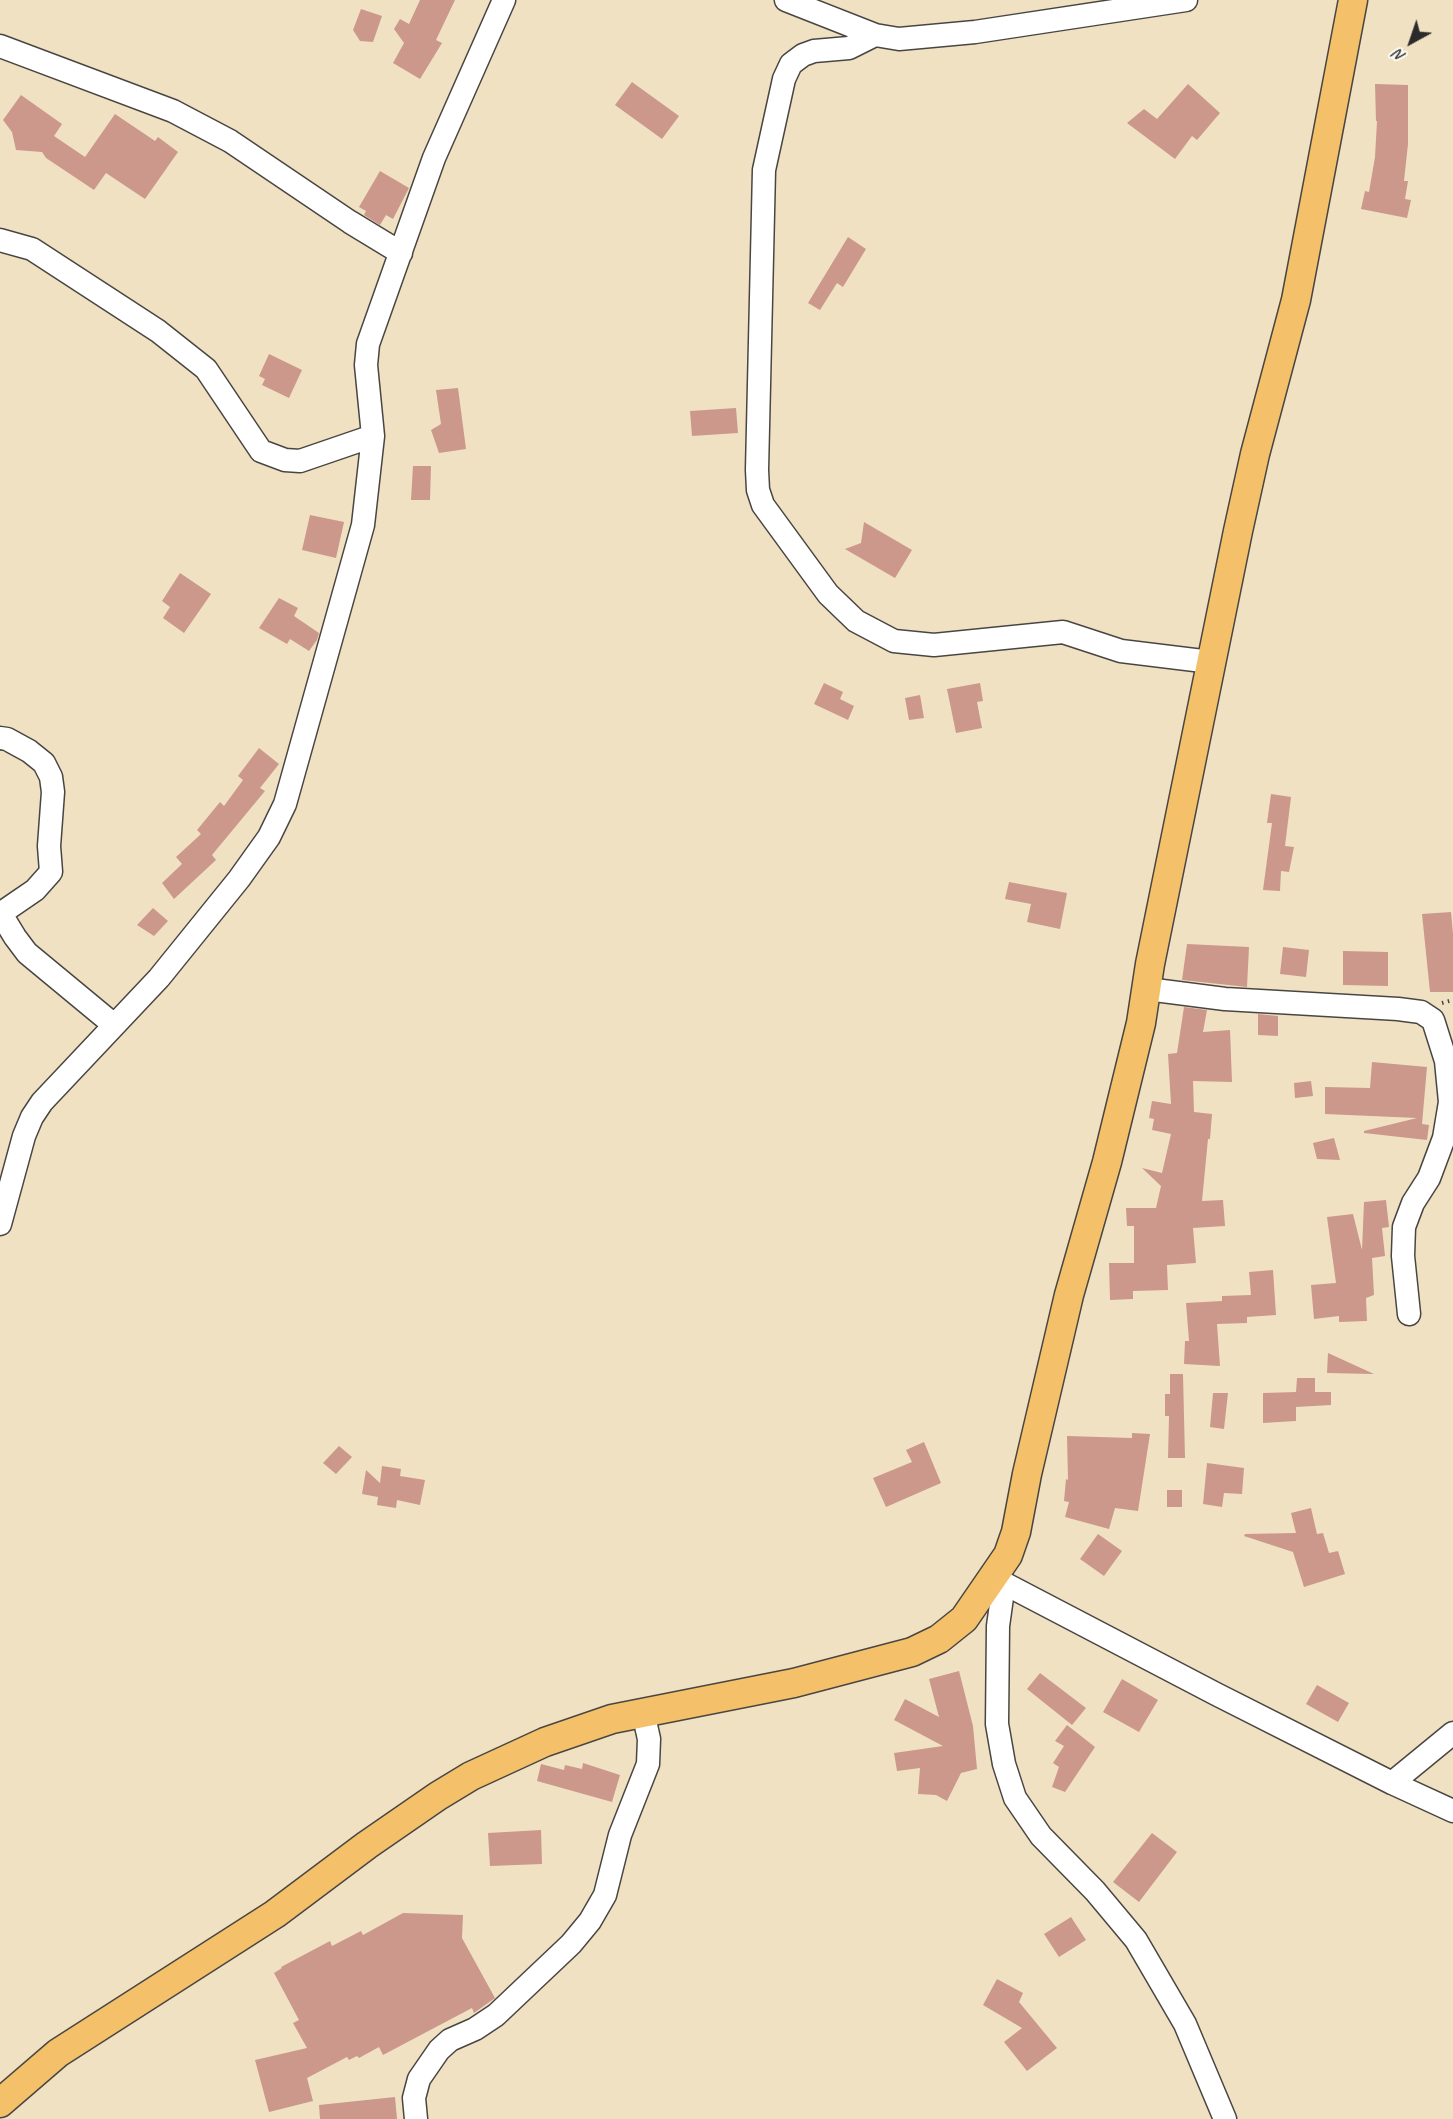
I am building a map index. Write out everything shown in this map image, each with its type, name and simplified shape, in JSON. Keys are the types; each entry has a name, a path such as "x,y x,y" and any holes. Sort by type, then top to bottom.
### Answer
{"main road":[{"path":"0,2103 58,2054 275,1914 438,1796 471,1776 545,1742 612,1719 794,1683 912,1652 939,1639 964,1619 998,1580 1016,1532 1066,1306 1107,1162 1142,1023 1150,964 1211,662 1255,454 1296,300 1353,0"}],"street":[{"path":"0,1224 18,1154 32,1117 49,1094 159,978 239,879 269,837 285,804 363,525 373,436 366,365 368,344 434,158 504,0"},
{"path":"786,0 875,35 899,39 975,32 1186,0"},
{"path":"875,35 849,48 814,51 803,55 791,64 784,78 764,170 757,470 758,489 763,505 828,594 856,621 894,641 934,645 1063,632 1121,651 1211,662"},
{"path":"0,46 173,111 230,141 350,222 401,253"},
{"path":"0,240 32,249 158,331 206,369 261,451 285,460 300,461 373,436"},
{"path":"0,738 7,739 44,763 51,777 53,792 49,846 51,872 35,890 1,914 27,953 114,1025"},
{"path":"1147,989 1225,999 1398,1009 1421,1012 1433,1020 1446,1061 1450,1102 1444,1138 1429,1178 1413,1203 1404,1227 1403,1256 1409,1314"},
{"path":"1225,2119 1185,2024 1136,1940 1108,1905 1041,1836 1015,1798 1004,1764 997,1725 998,1580 1392,1783 1453,1811"},
{"path":"416,2119 414,2098 419,2079 439,2050 450,2040 475,2029 496,2015 571,1944 595,1912 604,1895 620,1835 648,1764 649,1739 643,1712"},
{"path":"1392,1783 1453,1733"}],"building":[{"path":"420,0 455,0 436,40 442,43 420,79 393,63 404,43 394,29 400,19 409,24"},
{"path":"361,9 382,16 373,42 360,41 353,30"},
{"path":"632,82 679,116 662,139 615,105"},
{"path":"1188,84 1220,113 1197,140 1192,136 1175,159 1127,123 1144,109 1157,119"},
{"path":"1375,84 1408,85 1408,144 1404,181 1408,181 1405,199 1411,200 1407,218 1361,209 1365,191 1369,192 1375,157 1377,121"},
{"path":"21,95 62,124 54,136 85,157 115,114 155,141 158,137 178,152 145,199 106,173 94,190 46,158 42,152 16,150 12,132 3,120"},
{"path":"380,171 409,188 393,219 386,215 380,225 364,215 366,211 359,207"},
{"path":"848,237 866,249 843,287 837,283 820,310 808,303"},
{"path":"269,354 302,370 289,398 262,385 265,379 259,376"},
{"path":"458,388 466,449 439,453 431,430 441,424 436,390"},
{"path":"736,408 738,433 692,436 690,411"},
{"path":"413,466 431,466 430,500 411,500"},
{"path":"310,515 344,522 336,558 302,550"},
{"path":"864,522 912,550 895,578 845,549 861,543"},
{"path":"180,573 211,594 184,633 163,618 170,607 162,601"},
{"path":"279,598 298,608 294,616 319,633 309,651 290,639 287,644 259,628"},
{"path":"824,683 843,692 840,699 854,706 848,720 814,704"},
{"path":"980,683 983,701 977,702 982,728 956,733 947,689"},
{"path":"920,695 924,718 909,720 905,698"},
{"path":"259,748 279,764 260,788 265,791 212,855 216,860 174,899 162,883 182,864 176,857 201,834 197,830 220,802 224,806 243,780 238,776"},
{"path":"1271,794 1291,797 1285,846 1294,847 1289,872 1281,871 1280,891 1263,890 1272,823 1267,823"},
{"path":"1009,882 1067,893 1060,929 1027,922 1031,904 1005,899"},
{"path":"153,908 168,921 154,936 137,925"},
{"path":"1451,912 1453,992 1430,992 1422,914"},
{"path":"1187,944 1249,947 1247,987 1182,980"},
{"path":"1283,947 1309,950 1306,977 1280,974"},
{"path":"1343,951 1388,952 1388,986 1343,985"},
{"path":"1184,1007 1207,1010 1203,1032 1230,1030 1232,1082 1193,1081 1194,1112 1212,1114 1202,1201 1223,1200 1225,1226 1193,1228 1196,1263 1167,1265 1168,1290 1133,1291 1133,1299 1110,1300 1109,1263 1134,1263 1134,1226 1127,1226 1126,1208 1156,1208 1161,1186 1142,1168 1162,1173 1171,1134 1152,1130 1154,1119 1149,1118 1152,1101 1171,1104 1168,1054 1177,1053"},
{"path":"1258,1014 1278,1016 1278,1036 1258,1035"},
{"path":"1372,1062 1427,1067 1422,1124 1429,1125 1427,1140 1364,1133 1364,1131 1417,1118 1325,1114 1325,1087 1370,1088"},
{"path":"1311,1081 1313,1096 1295,1098 1294,1083"},
{"path":"1334,1138 1340,1160 1317,1159 1313,1143"},
{"path":"1386,1200 1389,1227 1382,1228 1385,1256 1372,1258 1374,1295 1366,1298 1367,1321 1339,1322 1339,1316 1314,1319 1311,1285 1336,1283 1327,1217 1353,1214 1362,1250 1364,1202"},
{"path":"1273,1270 1276,1315 1247,1317 1247,1323 1217,1324 1220,1366 1184,1364 1185,1341 1189,1341 1186,1303 1222,1301 1222,1296 1251,1295 1249,1272"},
{"path":"1328,1353 1374,1374 1327,1373"},
{"path":"1170,1374 1183,1374 1185,1458 1168,1458 1169,1416 1165,1416 1165,1394 1170,1394"},
{"path":"1297,1378 1315,1378 1315,1392 1331,1392 1331,1405 1296,1407 1296,1421 1263,1423 1263,1393 1296,1392"},
{"path":"1213,1393 1228,1393 1224,1429 1210,1427"},
{"path":"1132,1433 1150,1434 1138,1511 1115,1508 1109,1529 1065,1517 1069,1502 1064,1501 1066,1479 1068,1480 1067,1436 1132,1438"},
{"path":"924,1442 941,1483 886,1507 873,1478 912,1462 906,1450"},
{"path":"339,1446 352,1457 336,1474 323,1463"},
{"path":"1207,1463 1244,1468 1242,1494 1224,1493 1222,1507 1203,1504"},
{"path":"382,1466 401,1469 400,1476 425,1480 420,1505 397,1500 396,1508 377,1505 378,1497 362,1494 366,1470 380,1483"},
{"path":"1167,1490 1182,1490 1182,1507 1167,1507"},
{"path":"1311,1508 1317,1534 1323,1533 1329,1553 1338,1551 1345,1574 1304,1587 1293,1552 1244,1536 1245,1534 1296,1533 1291,1513"},
{"path":"1098,1534 1122,1551 1104,1576 1080,1559"},
{"path":"959,1671 973,1726 977,1769 961,1773 947,1801 936,1795 918,1794 920,1768 897,1771 894,1753 943,1746 894,1720 905,1699 939,1717 929,1679"},
{"path":"1040,1673 1086,1708 1072,1725 1027,1689"},
{"path":"1122,1679 1158,1700 1139,1732 1103,1712"},
{"path":"1317,1685 1349,1703 1338,1722 1306,1704"},
{"path":"1067,1725 1095,1747 1065,1792 1052,1787 1059,1767 1053,1763 1064,1746 1055,1741"},
{"path":"583,1763 620,1775 612,1802 537,1781 541,1764 564,1770 565,1765 582,1769"},
{"path":"541,1830 542,1864 490,1866 488,1833"},
{"path":"1152,1833 1177,1852 1139,1902 1113,1882"},
{"path":"403,1913 463,1915 462,1938 495,1998 474,2013 472,2008 383,2055 379,2047 359,2058 357,2056 349,2060 347,2057 307,2078 313,2101 269,2112 255,2060 307,2048 293,2023 299,2020 274,1973 330,1941 332,1946 361,1931 363,1935"},
{"path":"1071,1917 1086,1940 1059,1957 1044,1934"},
{"path":"997,1979 1023,1993 1019,2002 1057,2048 1027,2071 1004,2042 1022,2028 983,2005"},
{"path":"395,2097 397,2119 320,2119 319,2105"}]}
